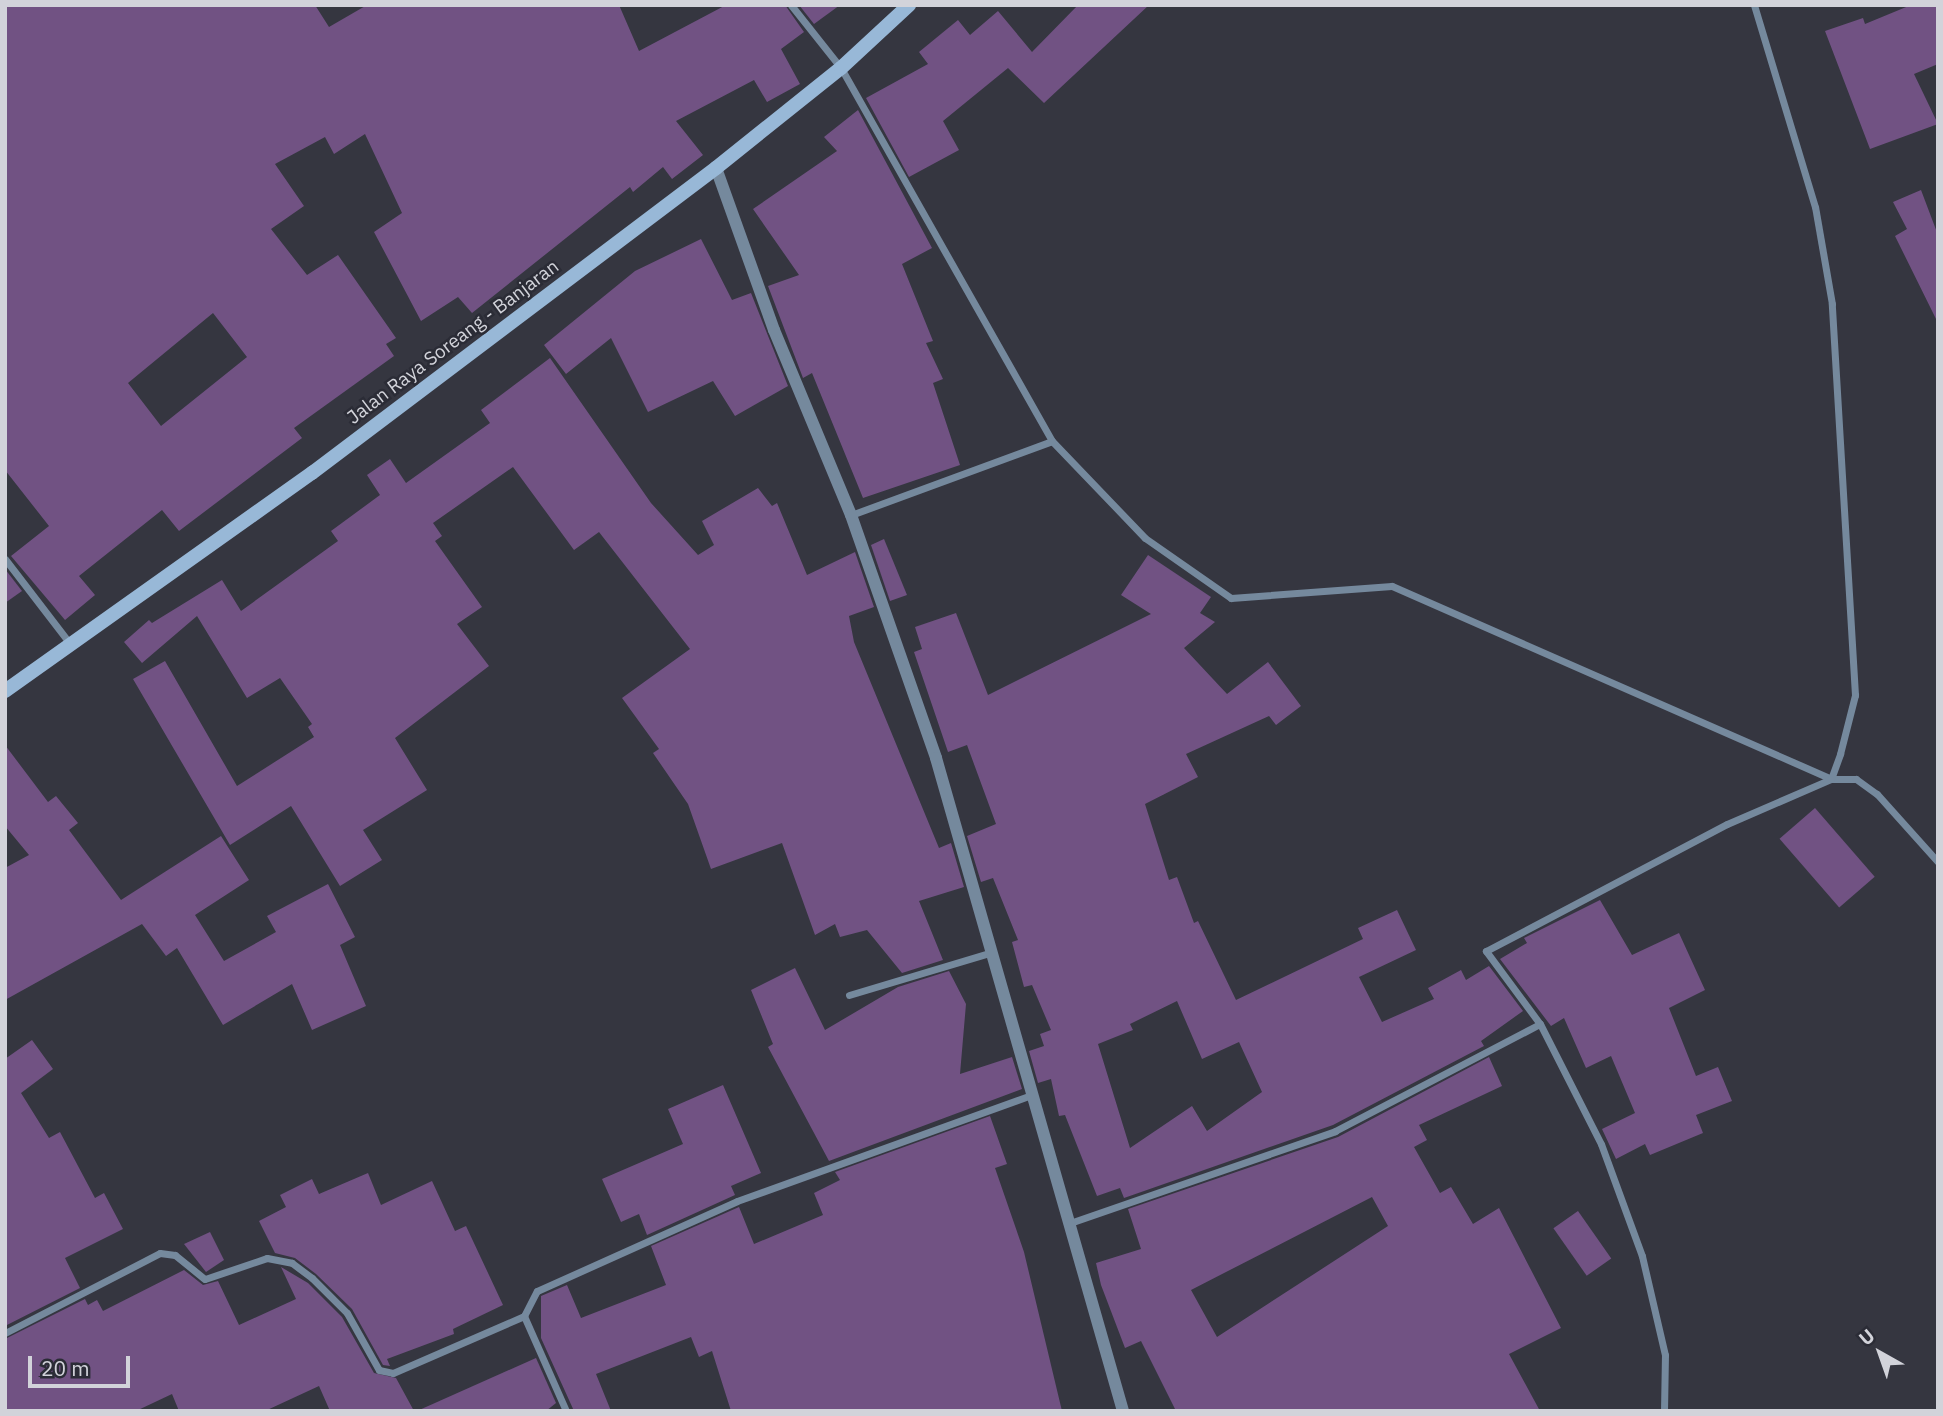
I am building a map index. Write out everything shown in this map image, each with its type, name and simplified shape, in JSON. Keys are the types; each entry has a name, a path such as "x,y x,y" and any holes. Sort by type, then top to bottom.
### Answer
{"main road":[{"name":"Jalan Raya Soreang - Banjaran","path":"5,691 312,473 716,168 841,68 909,5"}],"street":[{"path":"791,5 841,68 1052,441 1145,538 1231,598 1392,586 1831,779"},
{"path":"1754,5 1815,207 1832,304 1855,695 1831,779"},
{"path":"716,168 774,330 851,515 936,758 1029,1096 1123,1411"},
{"path":"851,515 1052,441"},
{"path":"5,559 71,646"},
{"path":"1664,1411 1665,1355 1642,1256 1601,1144 1540,1024 1486,951 1727,824 1831,779 1856,779 1877,794 1938,862"},
{"path":"849,995 989,953"},
{"path":"1066,1224 1335,1132 1540,1024"},
{"path":"5,1333 160,1253 174,1255 205,1279 246,1261 292,1263 347,1313 379,1370 393,1373 524,1316 537,1291 737,1201 1029,1096"},
{"path":"524,1316 566,1411"}],"building":[{"path":"5,5 315,5 329,27 367,5 619,5 639,51 726,5 785,5 804,32 781,49 800,84 767,102 754,80 676,121 703,155 672,179 663,167 633,192 630,187 472,313 458,297 421,321 374,232 402,213 365,134 334,154 325,137 275,164 304,206 271,229 307,275 338,255 396,338 386,344 394,356 294,428 302,438 179,531 162,510 79,576 95,595 65,620 11,556 49,526 5,470","holes":["213,313 247,357 161,426 128,383"]},
{"path":"799,5 840,5 814,24"},
{"path":"1078,5 1149,5 1044,103 1008,68 943,121 959,150 909,177 866,98 928,64 919,52 958,20 970,35 998,11 1032,52"},
{"path":"1911,5 1938,5 1938,64 1914,74 1938,124 1870,149 1825,31 1863,18 1865,24"},
{"path":"858,110 932,248 902,264 933,341 926,343 943,379 933,383 960,465 863,498 812,373 803,378 768,286 799,275 753,209 837,151 824,137"},
{"path":"1921,190 1938,235 1938,323 1895,236 1907,229 1893,202"},
{"path":"701,239 732,300 751,293 788,386 735,416 713,381 648,412 611,338 566,374 544,345 635,271"},
{"path":"550,358 651,503 698,555 714,545 702,521 758,488 772,506 777,503 807,575 855,552 874,607 849,616 854,642 939,848 951,843 964,887 919,901 943,960 902,973 867,930 840,937 835,924 815,935 782,843 711,869 688,804 653,753 659,749 622,698 690,649 599,532 574,550 513,467 433,523 442,536 435,541 482,607 457,624 489,666 395,738 427,790 363,830 382,860 340,886 291,806 230,845 133,679 165,661 237,786 314,737 308,727 312,724 280,678 247,698 197,616 142,663 124,642 149,620 152,623 222,580 241,611 338,541 331,531 380,495 367,475 390,459 406,483 490,423 481,410"},
{"path":"884,539 907,595 890,601 871,545"},
{"path":"1148,555 1211,597 1200,613 1215,622 1184,648 1227,694 1268,662 1301,706 1276,725 1269,716 1186,754 1198,777 1145,804 1169,880 1177,877 1194,923 1198,921 1236,1000 1363,939 1358,928 1397,910 1416,950 1359,977 1382,1022 1434,999 1428,988 1461,970 1466,980 1489,966 1523,1011 1481,1041 1484,1046 1333,1125 1124,1198 1120,1188 1097,1196 1065,1115 1059,1116 1051,1079 1038,1083 1029,1051 1044,1046 1040,1034 1051,1030 1032,985 1024,987 1012,942 1018,940 993,878 981,882 967,836 996,824 967,745 948,752 914,652 922,649 915,627 956,613 988,695 1151,614 1121,595","holes":["1177,1001 1202,1059 1239,1042 1262,1092 1207,1131 1192,1106 1130,1148 1098,1044 1133,1030 1130,1024"]},
{"path":"5,569 22,591 5,603"},
{"path":"5,745 48,802 56,796 78,823 69,830 121,900 221,836 249,880 195,915 224,961 276,932 267,916 328,884 355,937 340,945 366,1006 312,1030 292,984 223,1025 177,948 166,956 142,924 5,1000 5,868 29,855 5,826"},
{"path":"1815,808 1875,877 1839,908 1780,839"},
{"path":"1600,900 1632,955 1679,933 1705,990 1669,1008 1696,1076 1718,1067 1732,1101 1696,1115 1703,1133 1650,1155 1645,1144 1616,1159 1602,1129 1635,1113 1611,1056 1586,1068 1564,1018 1551,1026 1500,959 1527,943 1524,938"},
{"path":"795,968 825,1030 898,987 949,971 966,1004 960,1074 1012,1057 1022,1089 829,1161 768,1047 773,1044 751,990"},
{"path":"32,1040 53,1069 21,1093 49,1138 60,1132 95,1198 104,1193 123,1229 65,1258 80,1288 5,1326 5,1059"},
{"path":"1489,1057 1502,1086 1419,1125 1427,1140 1414,1147 1440,1193 1451,1187 1473,1224 1499,1208 1561,1328 1509,1354 1540,1411 1176,1411 1141,1341 1125,1348 1101,1285 1096,1263 1141,1249 1128,1209 1338,1137","holes":["1372,1197 1388,1226 1217,1337 1191,1290"]},
{"path":"723,1085 761,1173 731,1186 735,1195 647,1235 639,1214 621,1222 602,1179 683,1144 668,1109"},
{"path":"990,1116 1007,1164 995,1168 1024,1252 1062,1411 731,1411 712,1351 699,1357 691,1337 596,1374 611,1411 574,1411 541,1338 541,1296 567,1285 581,1318 666,1285 651,1246 739,1207 754,1244 823,1215 814,1193 840,1180 835,1172"},
{"path":"368,1173 381,1205 432,1181 455,1231 466,1226 503,1305 453,1329 454,1334 387,1359 390,1366 383,1365 352,1309 295,1258 275,1253 259,1221 286,1207 280,1195 312,1179 319,1194"},
{"path":"1578,1211 1611,1259 1587,1276 1553,1228"},
{"path":"210,1232 224,1260 206,1272 184,1244"},
{"path":"281,1267 308,1283 342,1317 374,1373 396,1378 414,1411 330,1411 319,1386 265,1411 179,1411 172,1394 136,1411 5,1411 5,1339 85,1299 88,1305 97,1300 103,1311 184,1270 203,1285 218,1281 239,1325 296,1299"},
{"path":"536,1358 556,1403 546,1411 417,1411"}]}
